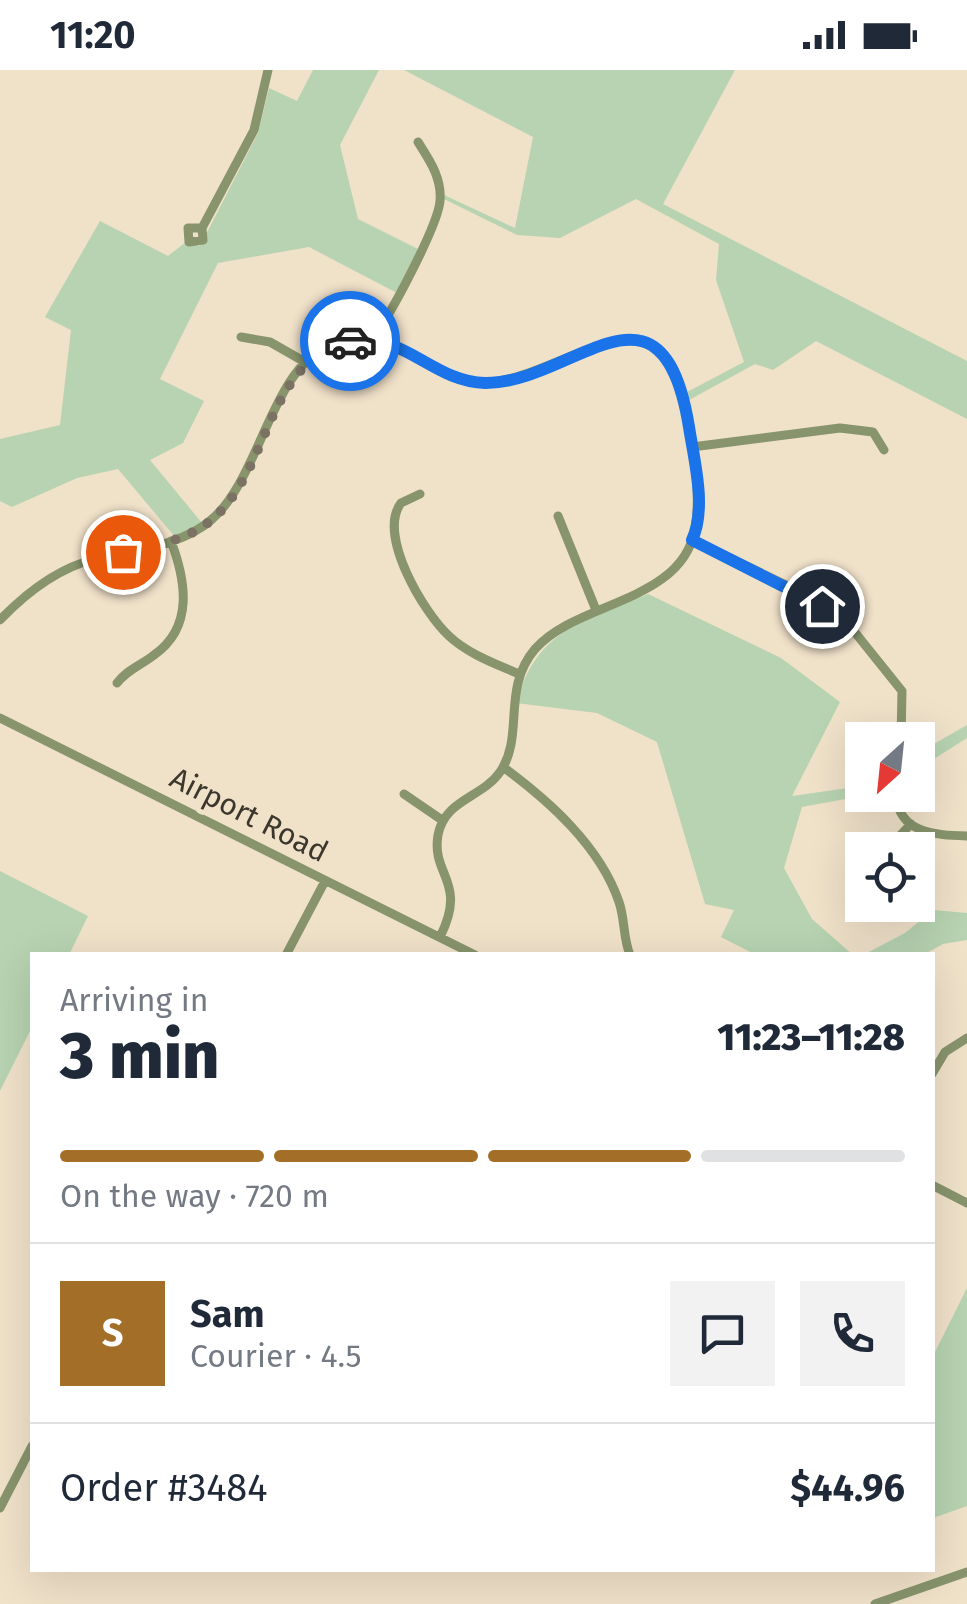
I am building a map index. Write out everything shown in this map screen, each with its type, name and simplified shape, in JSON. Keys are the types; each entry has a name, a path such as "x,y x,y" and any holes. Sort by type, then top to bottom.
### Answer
{"street":[{"path":"202,228 254,130 268,70"},
{"path":"373,336 394,306 438,213 438,177 418,142"},
{"path":"0,620 29,593 69,568 171,541 195,531 224,508 305,362 328,346 373,336 449,374 486,383 505,380 608,342 647,344 668,361 681,382 698,497 692,540 677,565 644,591 596,610 543,641 519,674 502,767 442,820 437,841 454,906 440,937"},
{"path":"240,337 270,342 305,362"},
{"path":"692,447 840,428 869,430 884,450"},
{"path":"420,494 401,502 393,520 401,558 423,606 450,637 471,652 519,674"},
{"path":"558,516 596,610"},
{"path":"692,540 786,585 849,625 902,691 901,722"},
{"path":"117,684 127,670 172,640 180,624 184,590 171,541"},
{"name":"Airport Road","path":"0,718 469,952"},
{"path":"502,767 544,800 607,870 621,906 629,952"},
{"path":"404,794 442,820"},
{"path":"902,812 911,824 929,834 967,836"},
{"path":"903,832 911,824"},
{"path":"288,952 325,881"},
{"path":"935,1069 945,1052 967,1038"},
{"path":"935,1187 967,1203"},
{"path":"0,1508 30,1450"},
{"path":"875,1604 967,1572"}],"green space":[{"path":"313,70 379,70 340,145 358,219 418,249 397,293 309,247 218,263 160,379 204,401 183,443 150,460 202,523 175,537 118,469 77,478 12,507 0,501 0,439 60,425 71,330 45,317 100,221 168,256 186,242 200,246 258,133 269,88 297,101"},
{"path":"404,70 735,70 663,204 967,361 967,419 816,341 773,370 755,364 689,400 687,392 744,362 716,280 719,244 636,199 560,238 517,235 444,199 444,195 515,228 533,137"},
{"path":"648,594 781,658 840,702 792,796 845,788 845,799 802,807 784,868 812,919 850,952 750,952 721,937 734,910 705,904 657,742 597,713 516,703 536,659 550,643 583,621"},
{"path":"967,725 967,738 935,758 935,743"},
{"path":"0,871 88,916 70,952 30,952 30,1031 0,1091"},
{"path":"935,910 967,913 967,940 943,944 928,952 869,952 918,922 935,922"},
{"path":"967,1288 967,1506 935,1517 935,1352"}],"way so far":[{"path":"123,552 171,541 210,522 234,492 296,372 328,346 350,341"}],"route":[{"path":"350,341 373,336 449,374 486,383 505,380 608,342 636,341 658,350 681,382 698,497 692,540 822,606"}]}
